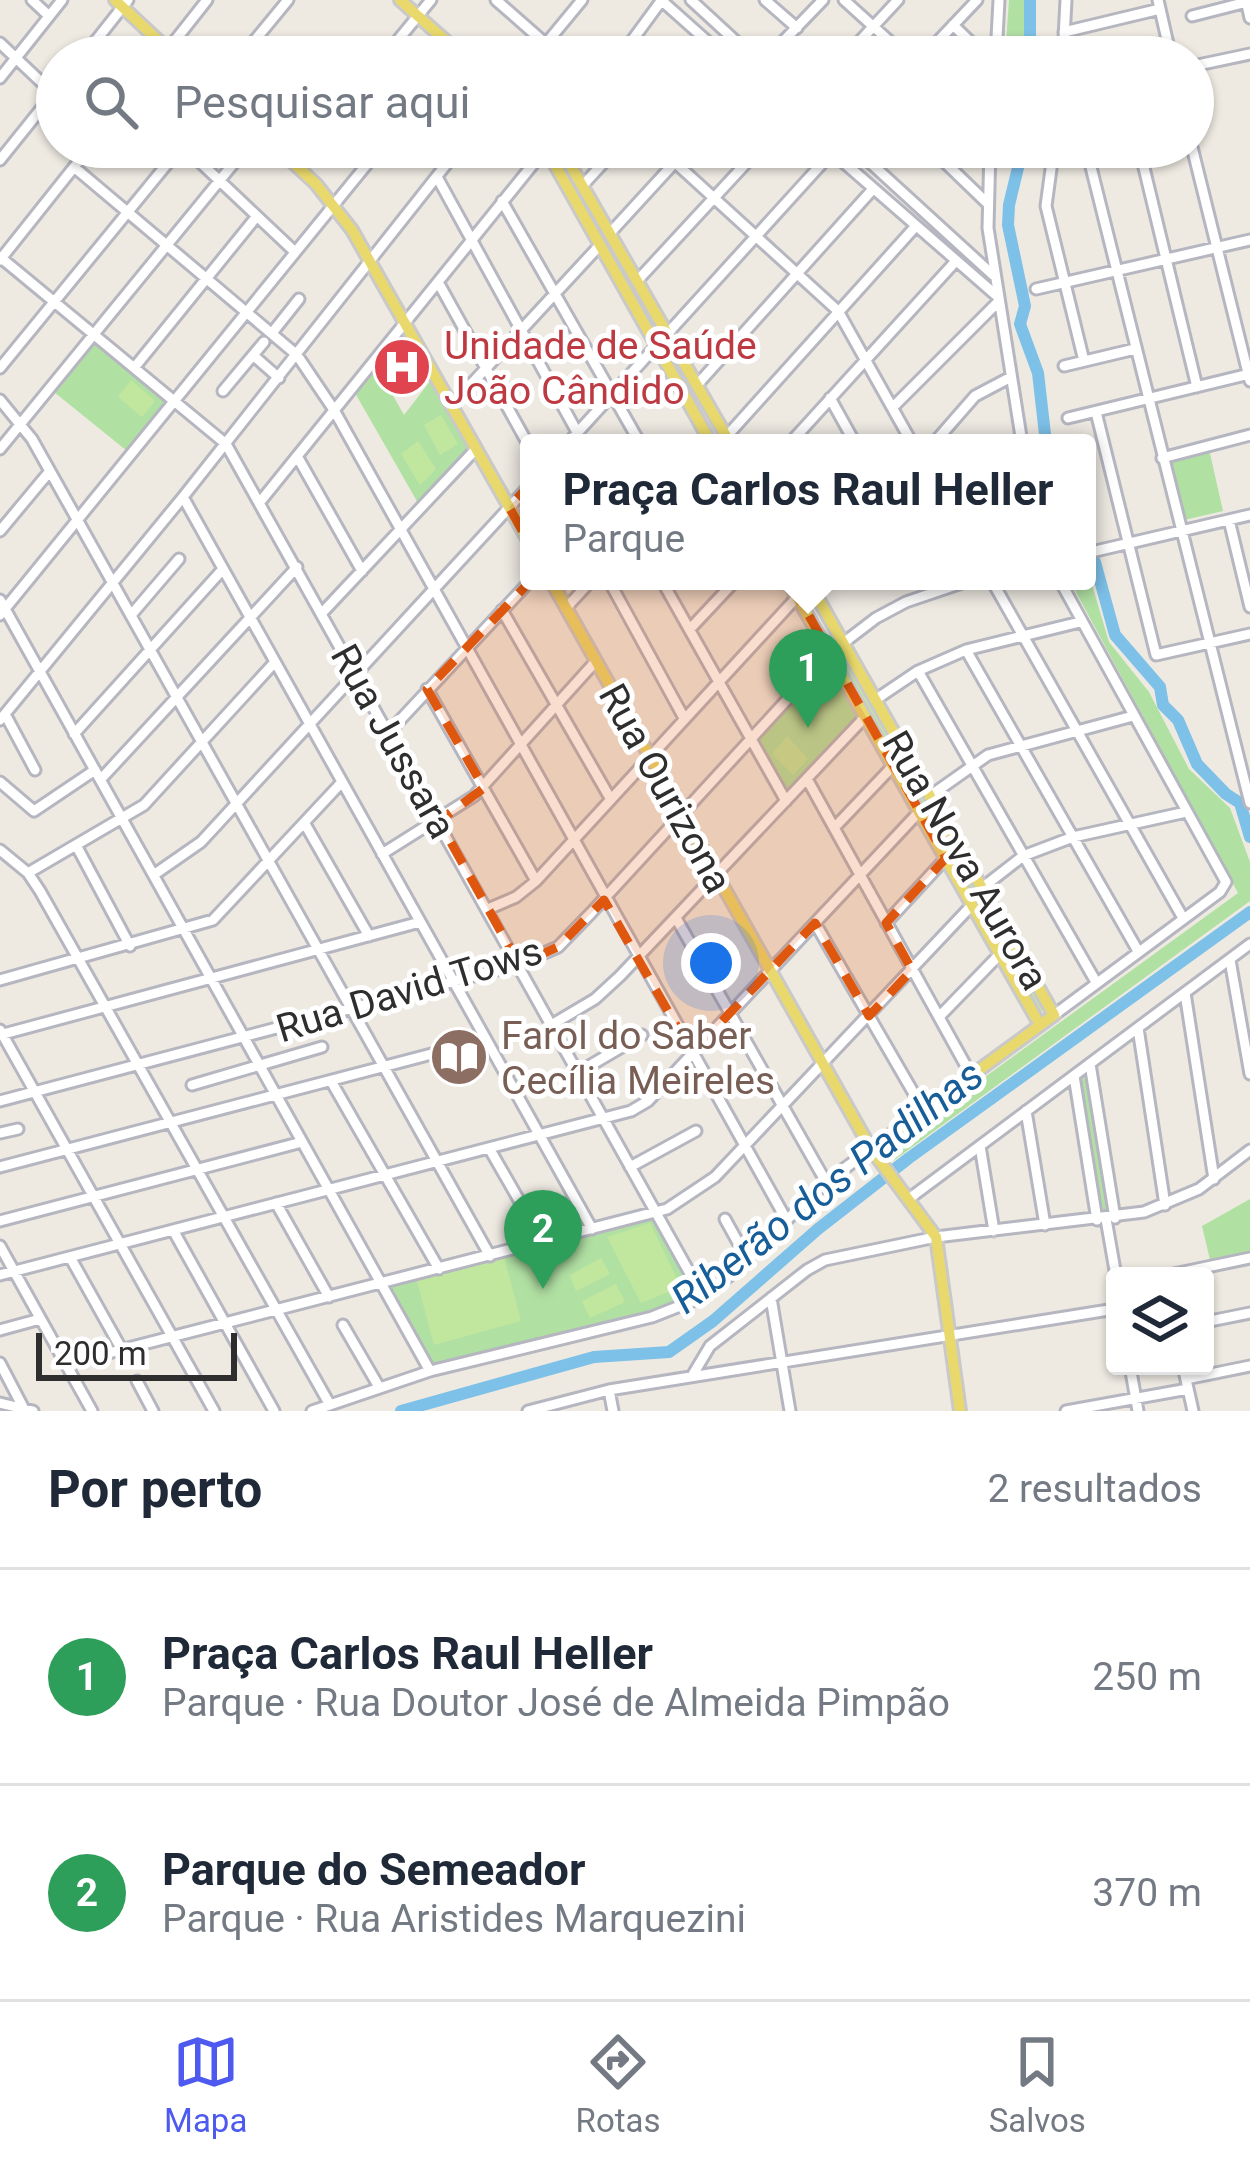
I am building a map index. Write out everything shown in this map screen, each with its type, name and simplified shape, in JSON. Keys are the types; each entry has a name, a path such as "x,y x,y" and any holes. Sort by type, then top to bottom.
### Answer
{"main road":[{"path":"400,0 440,36"},
{"path":"122,2 152,36"},
{"path":"300,168 334,204 371,262 520,526"},
{"path":"557,168 706,434"},
{"path":"574,168 725,434"},
{"name":"Rua Ourizona","path":"556,590 823,1066 881,1162 936,1237"},
{"name":"Rua Nova Aurora","path":"793,590 1040,1025"},
{"name":"Rua Nova Aurora","path":"814,590 1054,1015"},
{"path":"878,740 886,738 891,728"},
{"path":"886,754 893,742 900,743"},
{"path":"871,1144 1054,1015"},
{"path":"936,1237 960,1411"}],"street":[{"path":"32,0 49,16"},
{"path":"0,78 62,0"},
{"path":"181,36 207,0"},
{"path":"259,36 288,0"},
{"path":"401,36 431,0"},
{"path":"498,0 537,36"},
{"path":"553,36 582,0"},
{"path":"636,36 661,0 701,36"},
{"path":"691,0 730,36"},
{"path":"765,0 797,28"},
{"path":"789,36 823,0"},
{"path":"844,0 884,36"},
{"path":"865,36 898,0"},
{"path":"942,36 977,0"},
{"path":"997,36 999,0"},
{"path":"1064,36 1066,0"},
{"path":"1192,16 1246,1 1250,18"},
{"path":"98,36 122,2"},
{"path":"1064,32 1159,4 1166,36"},
{"path":"953,25 964,36"},
{"path":"0,43 36,76"},
{"path":"1214,62 1250,54"},
{"path":"0,160 36,117"},
{"path":"0,258 73,168"},
{"path":"75,168 246,312 268,338 297,355 334,410 786,1220"},
{"path":"0,368 164,168"},
{"path":"206,168 295,252"},
{"path":"0,449 229,168"},
{"path":"364,168 2,608 214,978 430,1371"},
{"path":"35,770 3,717 444,168"},
{"path":"260,502 529,168"},
{"path":"584,184 599,168"},
{"path":"611,232 670,168"},
{"path":"680,168 838,311 907,434"},
{"path":"638,280 741,168"},
{"path":"583,434 612,395 815,168"},
{"path":"851,168 997,299"},
{"path":"876,168 993,275"},
{"path":"951,168 987,203"},
{"path":"989,168 993,275 1020,434"},
{"path":"1051,168 1046,206 1084,361"},
{"path":"1090,168 1250,803"},
{"path":"1144,168 1197,387"},
{"path":"1068,418 1250,377 1197,168"},
{"path":"437,177 578,434"},
{"path":"697,385 874,190"},
{"path":"502,201 635,434"},
{"path":"134,368 256,216"},
{"path":"733,434 915,226"},
{"path":"1036,289 1250,240"},
{"path":"451,406 600,245"},
{"name":"Rua Jussara","path":"0,258 226,444 702,1295"},
{"path":"800,434 955,262"},
{"path":"438,282 522,434"},
{"path":"223,391 299,299"},
{"path":"893,407 997,299"},
{"path":"1064,366 1135,349"},
{"path":"253,355 279,377"},
{"path":"942,434 975,397 1011,377"},
{"path":"830,398 850,434"},
{"path":"0,400 21,423 112,579 490,1256"},
{"path":"1096,412 1156,655 1250,634"},
{"path":"1162,458 1250,435"},
{"path":"322,613 476,449"},
{"path":"297,456 362,572"},
{"path":"0,531 50,471"},
{"path":"155,874 201,842 520,495"},
{"path":"184,497 592,1229"},
{"path":"1096,551 1250,515"},
{"path":"1229,520 1250,607"},
{"path":"132,614 179,559"},
{"path":"0,782 34,811 98,775 296,567"},
{"path":"74,734 224,569"},
{"path":"388,732 521,590"},
{"path":"566,608 583,590"},
{"path":"614,590 684,718"},
{"path":"667,590 787,801"},
{"name":"Rua David Tows","path":"0,1101 350,1011 519,964 558,947 829,654 906,602 941,590"},
{"path":"997,590 1184,918"},
{"path":"1054,1015 1224,888 1224,877 1064,590"},
{"path":"690,629 724,592"},
{"path":"488,909 516,897 536,881 797,597"},
{"path":"502,610 610,798"},
{"path":"875,700 918,671 966,650 1080,622"},
{"path":"966,650 1138,951"},
{"path":"382,854 439,821 483,786 596,661"},
{"path":"28,873 144,805 275,662"},
{"path":"918,671 1096,982"},
{"path":"428,689 536,881"},
{"path":"0,693 14,703"},
{"path":"930,796 970,764 1019,745 1132,716"},
{"path":"553,1024 595,999 638,958 866,717"},
{"path":"834,828 893,766"},
{"path":"807,779 971,1075"},
{"path":"0,980 213,920 342,782"},
{"path":"0,1275 604,1119 648,1101 919,812"},
{"path":"982,888 1023,856 1072,837 1186,812"},
{"path":"305,824 369,936"},
{"path":"76,845 130,946"},
{"path":"0,850 28,873 80,959 330,1405"},
{"path":"886,923 946,858"},
{"path":"65,1364 656,1212 715,1178 972,905"},
{"path":"676,918 826,1182"},
{"path":"214,1411 1,1033 420,922"},
{"path":"815,922 924,1111"},
{"path":"910,1198 1250,944"},
{"path":"939,1016 1000,954"},
{"path":"1230,959 1250,1074"},
{"path":"1185,993 1214,1179"},
{"path":"1138,1028 1165,1205"},
{"path":"579,1072 642,1035"},
{"path":"0,1167 485,1040"},
{"path":"192,1084 322,1047"},
{"path":"1090,1064 1106,1219"},
{"path":"1074,1076 1114,1267"},
{"path":"331,1081 439,1269"},
{"path":"1026,1111 1046,1225"},
{"path":"0,1133 17,1129"},
{"path":"630,1167 696,1131"},
{"path":"0,1221 302,1142"},
{"path":"312,1411 430,1371 652,1317 702,1295 729,1276 871,1144"},
{"path":"980,1146 994,1231"},
{"path":"489,1148 543,1242"},
{"path":"692,1376 710,1346 825,1260 936,1237 1106,1219 1165,1205 1214,1179 1250,1150"},
{"path":"276,1203 329,1297"},
{"path":"724,1219 746,1257"},
{"path":"173,1230 274,1411"},
{"path":"0,1246 92,1411"},
{"path":"70,1257 122,1350"},
{"path":"1207,1267 1250,1258"},
{"path":"771,1298 790,1411"},
{"path":"528,1411 609,1390 1106,1311"},
{"path":"1214,1320 1250,1313"},
{"path":"0,1330 40,1319"},
{"path":"343,1324 379,1387"},
{"path":"0,1363 28,1410"},
{"path":"1066,1411 1137,1406 1187,1384 1250,1366"},
{"path":"1132,1375 1137,1406"},
{"path":"1185,1375 1193,1411"},
{"path":"137,1382 153,1411"},
{"path":"609,1390 613,1411"},
{"path":"0,1403 28,1410"}],"highlighted area":[{"path":"713,446 946,858 886,923 912,970 869,1016 815,923 692,1053 604,900 558,947 519,964 439,821 484,788 427,689 543,568 509,507 543,471 602,569"}],"green space":[{"path":"1009,0 1025,0 1025,36 1006,36"},
{"path":"93,342 166,403 127,451 54,392"},
{"path":"377,367 404,415 431,380 469,447 418,503 355,393"},
{"path":"131,380 155,401 142,417 118,397"},
{"path":"441,415 458,444 440,455 424,425"},
{"path":"418,441 436,469 420,485 401,454"},
{"path":"1209,449 1223,511 1180,521 1164,459"},
{"path":"1075,590 1094,590 1109,642 1149,692 1189,769 1230,808 1250,862 1250,901 893,1161 886,1149 1238,893"},
{"path":"845,654 1045,1008 1039,1014 837,659"},
{"path":"827,664 858,719 789,794 758,736"},
{"path":"787,736 808,759 793,775 772,754"},
{"path":"1083,1074 1088,1076 1107,1213 1099,1211 1079,1081"},
{"path":"1250,1199 1250,1251 1210,1260 1202,1226"},
{"path":"654,1216 698,1294 656,1313 433,1367 387,1284"},
{"path":"650,1223 681,1287 641,1303 607,1237"},
{"path":"504,1257 521,1321 434,1345 417,1281"},
{"path":"601,1258 610,1274 576,1291 570,1275"},
{"path":"616,1284 625,1302 590,1318 582,1301"}],"waterway":[{"path":"1030,0 1030,36"},
{"path":"1018,168 1008,225 1025,306 1020,324 1038,373 1045,434"},
{"path":"1096,566 1115,635 1160,687 1163,705 1178,720 1197,764 1240,803 1250,837"},
{"name":"Riberão dos Padilhas","path":"401,1411 594,1357 669,1352 909,1158 1250,912"}],"place":[{"name":"Unidade de Saúde João Cândido","path":"402,367"},
{"name":"Praça Carlos Raul Heller","path":"808,728"},
{"name":"Farol do Saber Cecília Meireles","path":"459,1057"},
{"name":"Parque do Semeador","path":"543,1289"}]}
